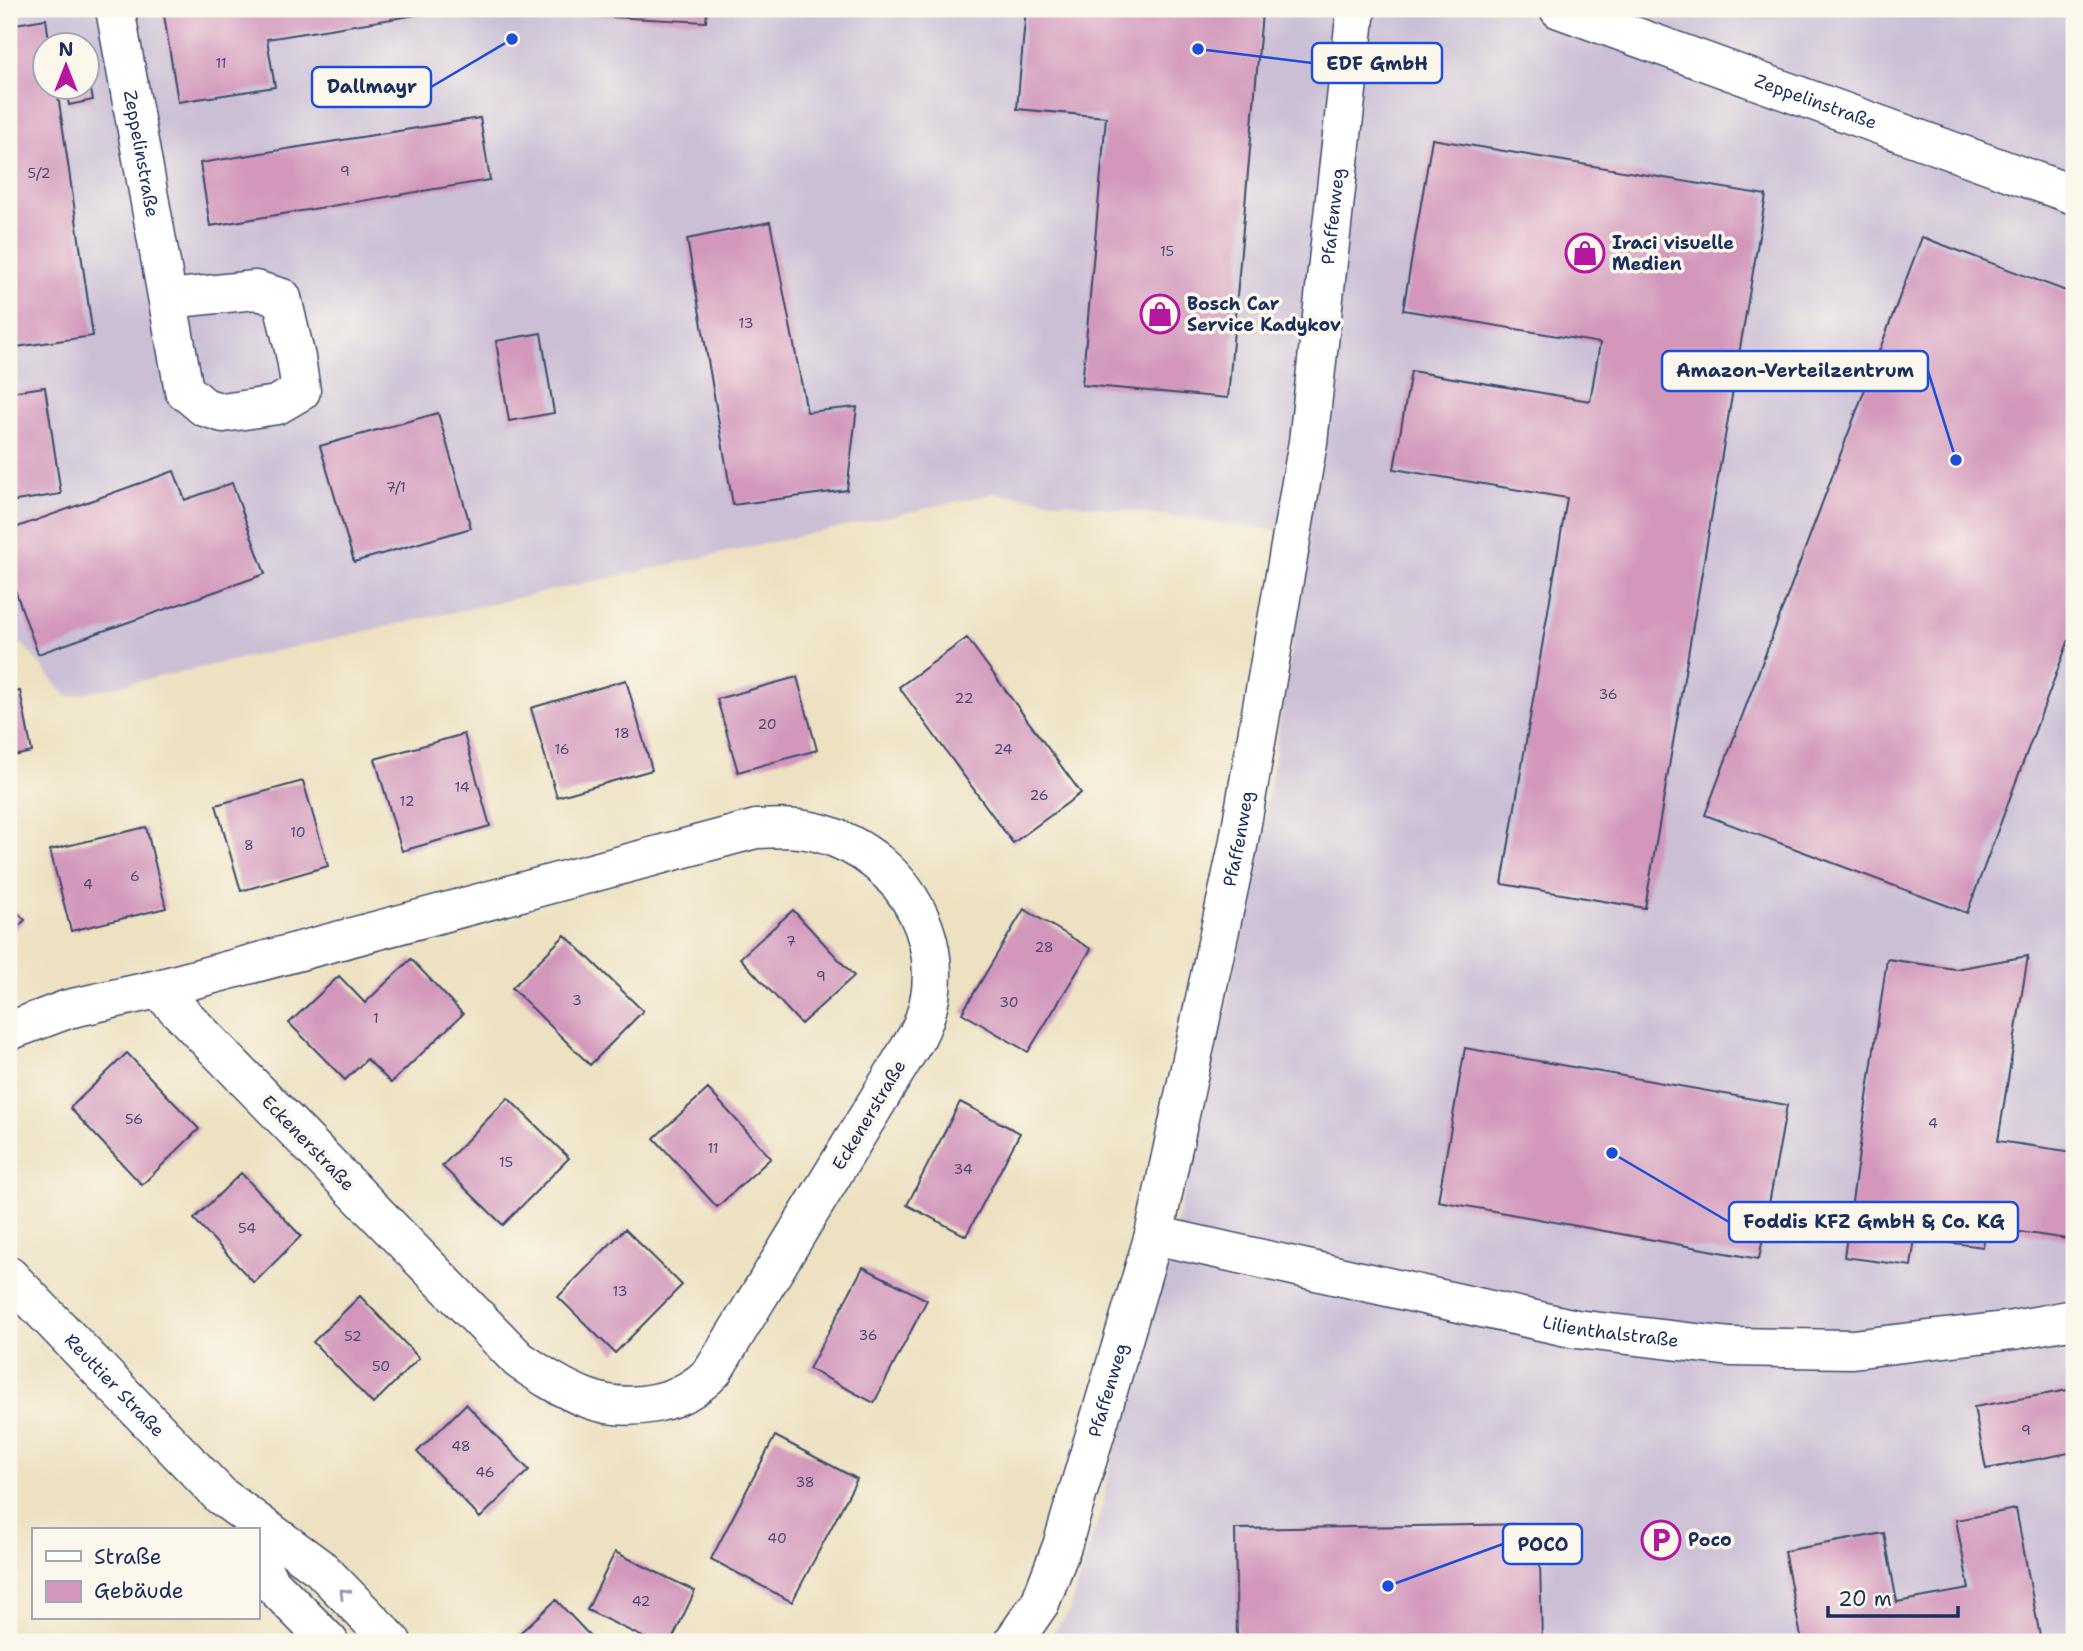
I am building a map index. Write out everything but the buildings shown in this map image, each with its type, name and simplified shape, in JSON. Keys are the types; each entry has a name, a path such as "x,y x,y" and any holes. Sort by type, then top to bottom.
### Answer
{"street":[{"name":"Zeppelinstraße","path":"115,9 168,299"},
{"name":"Pfaffenweg","path":"1013,1642 1040,1603 1062,1546 1154,1235 1238,846 1308,442 1356,9"},
{"name":"Zeppelinstraße","path":"1559,9 2074,195"},
{"name":"Eckenerstraße","path":"9,1031 68,1009 158,989 756,829 790,828 819,833 845,843 871,858 894,879 923,921 929,948 932,985 923,1025 917,1036 713,1371 702,1383 675,1398 652,1404 627,1406 604,1404 585,1398 552,1382 519,1360 158,989"},
{"name":"Lilienthalstraße","path":"1154,1235 1576,1329 1684,1343 1731,1347 1852,1349 2013,1330 2074,1319"},
{"name":"Reuttier Straße","path":"9,1276 221,1496 321,1569 391,1642"},
{"name":"Reuttier Straße","path":"221,1496 240,1528"},
{"path":"259,1563 269,1581 329,1642"}],"shaded area":[{"path":"9,9 2074,9 2074,1642 1046,1642 1070,1610 1103,1504 1120,1416 1184,1194 1253,889 1310,535 996,493 67,697 23,644 9,648"}],"place":[{"name":"Dallmayr","path":"512,39"},
{"name":"EDF GmbH","path":"1198,49"},
{"name":"Iraci visuelle Medien","path":"1585,253"},
{"name":"Bosch Car Service Kadykov","path":"1160,314"},
{"name":"Amazon-Verteilzentrum","path":"1956,460"},
{"name":"Foddis KFZ GmbH & Co. KG","path":"1612,1153"},
{"name":"Poco","path":"1661,1540"},
{"name":"POCO","path":"1388,1586"}]}
